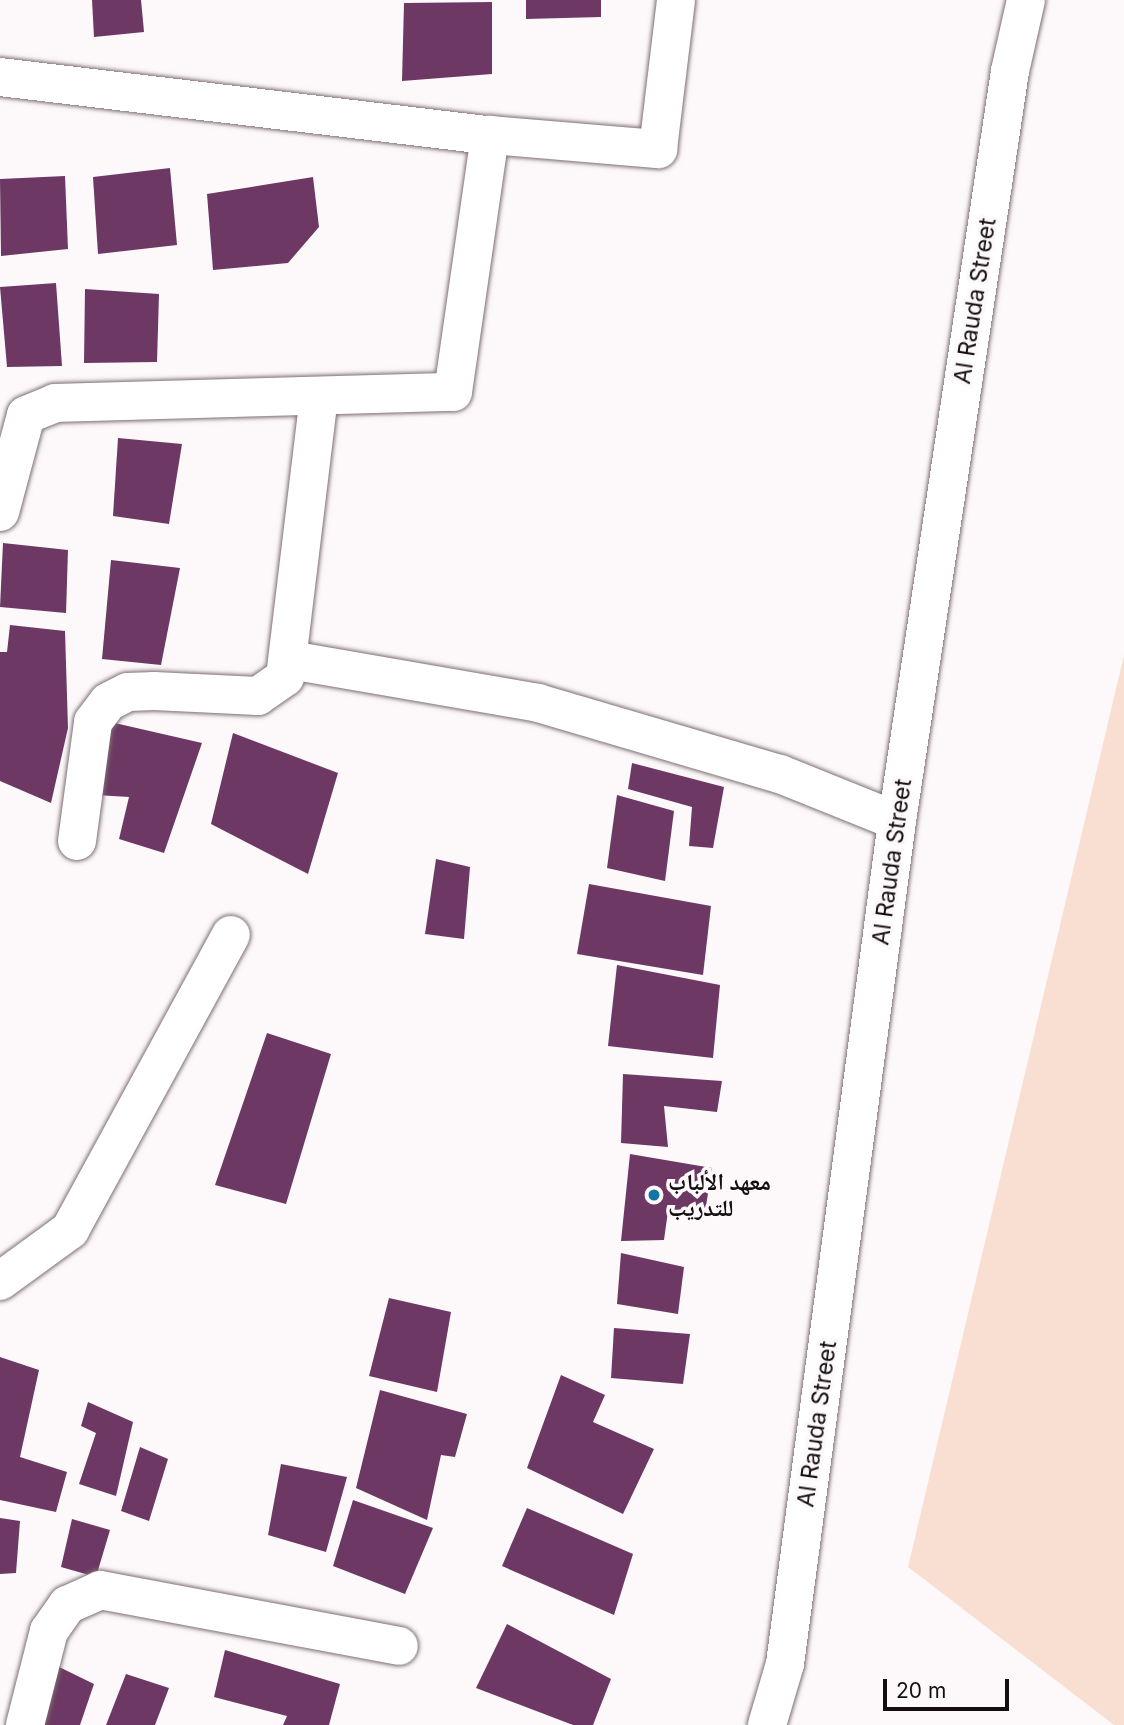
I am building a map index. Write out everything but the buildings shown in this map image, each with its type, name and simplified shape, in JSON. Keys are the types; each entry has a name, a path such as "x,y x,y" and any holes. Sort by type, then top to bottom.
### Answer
{"street":[{"path":"0,77 490,135 658,149 676,0"},
{"name":"Al Rauda Street","path":"767,1725 785,1664 897,821 1010,71 1026,0"},
{"path":"0,512 20,430 26,415 38,408 453,392 490,135"},
{"path":"77,841 93,722 108,702 128,692 258,696 275,689 290,660 319,397"},
{"path":"290,660 550,706 780,774 897,821"},
{"path":"0,1281 71,1230 231,935"},
{"path":"25,1725 49,1631 68,1605 100,1590 399,1646"}],"shaded area":[{"path":"1124,655 1124,1725 1114,1725 908,1567"}],"place":[{"name":"معهد الألباب للتدريب","path":"654,1195"}]}
